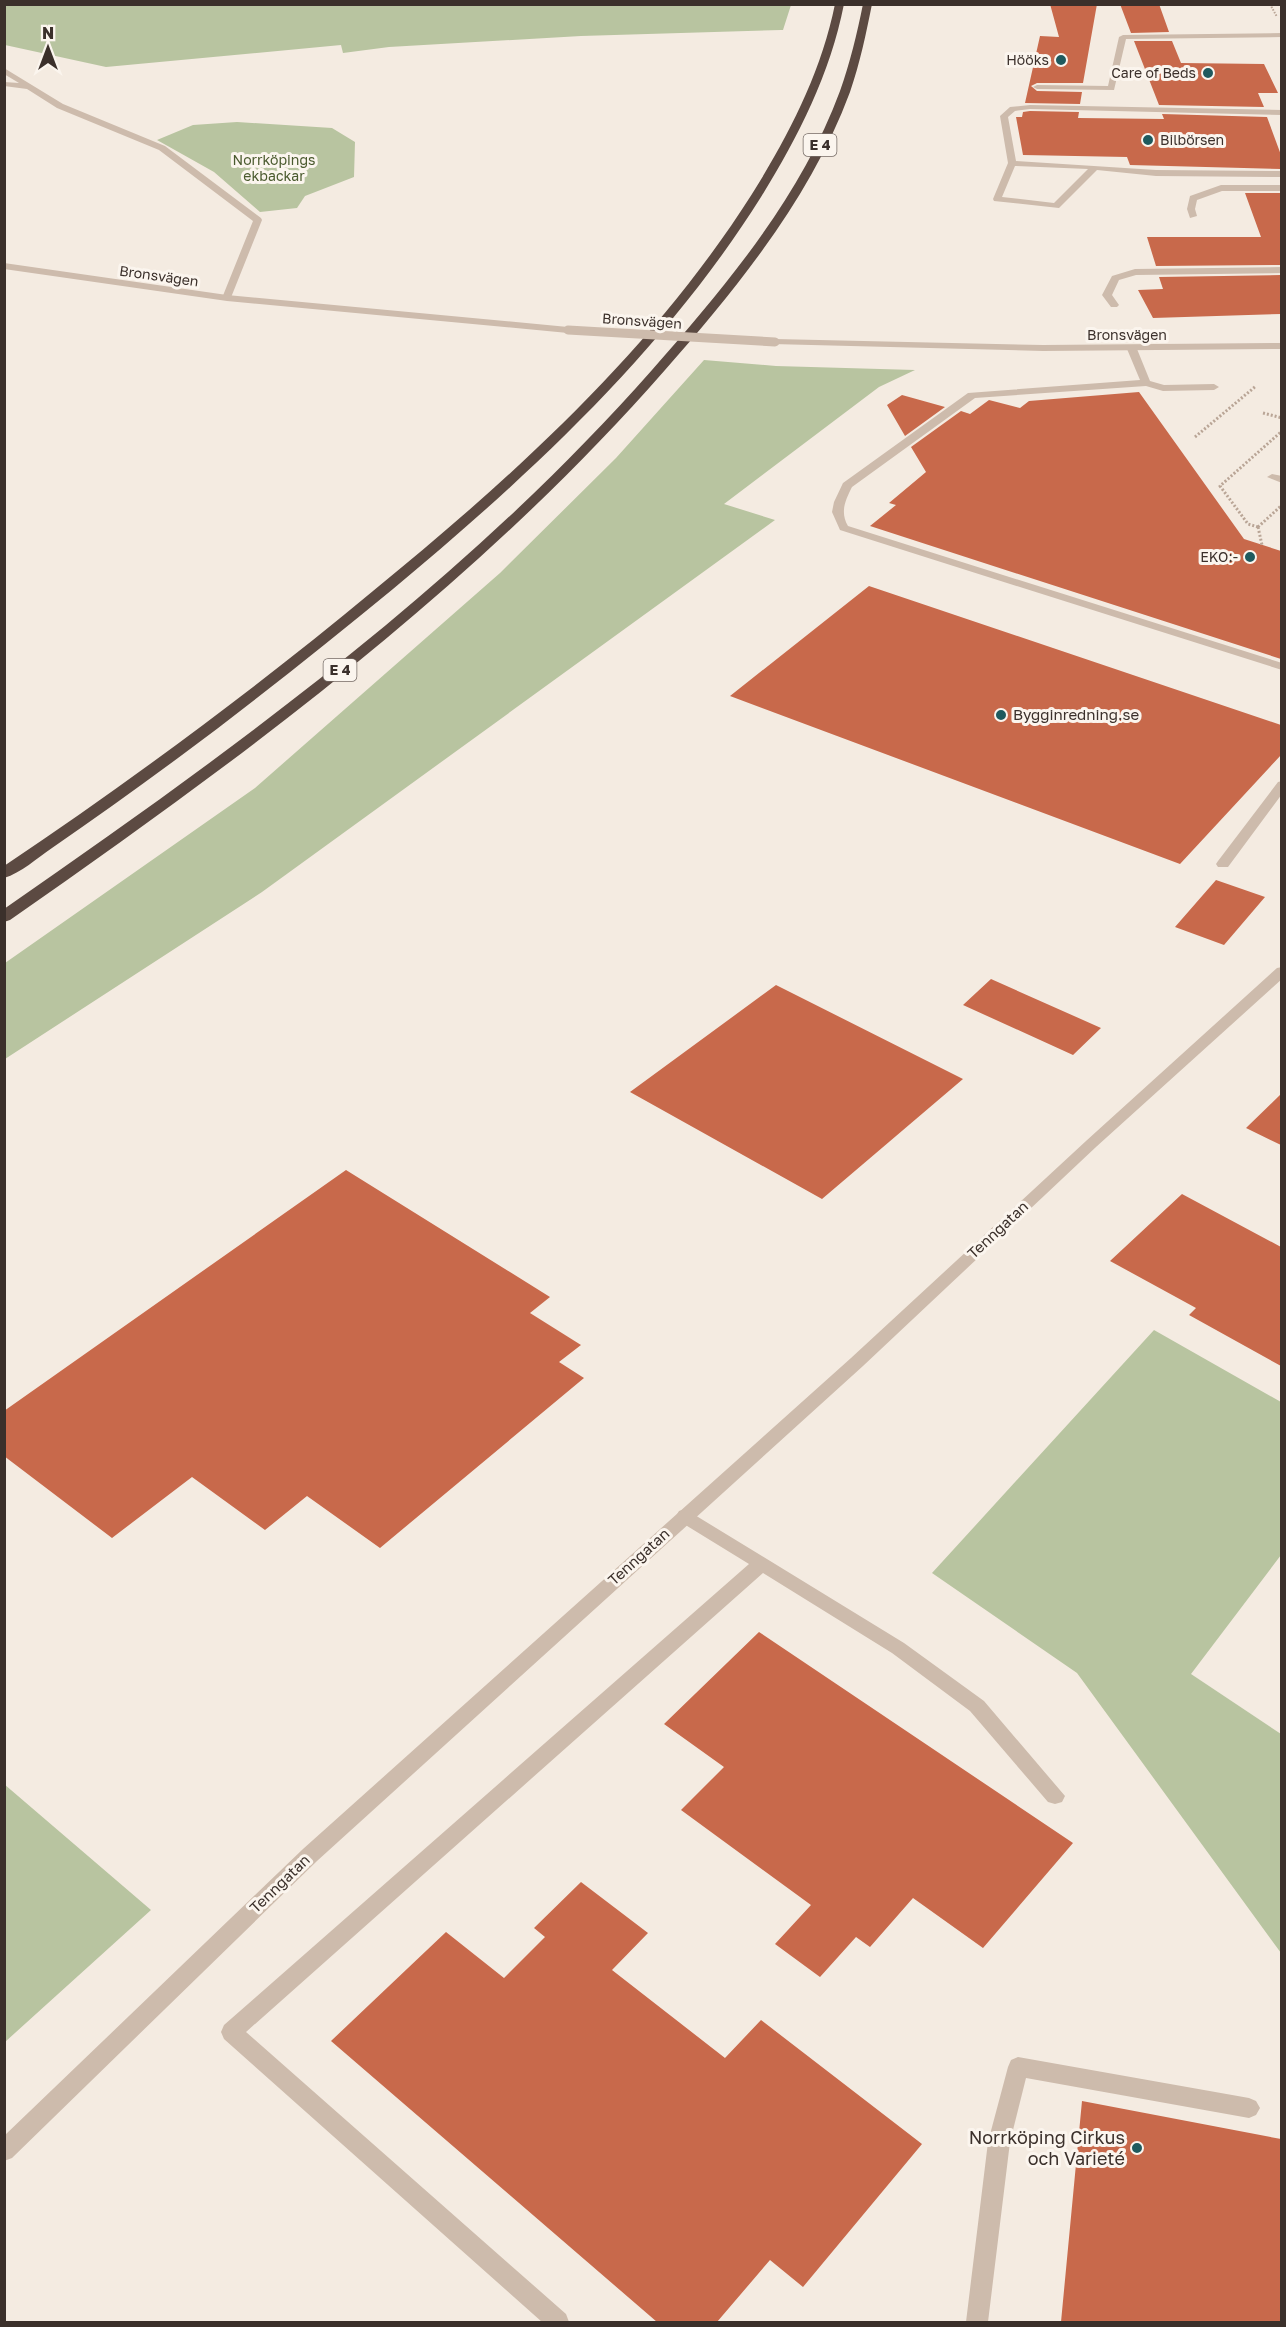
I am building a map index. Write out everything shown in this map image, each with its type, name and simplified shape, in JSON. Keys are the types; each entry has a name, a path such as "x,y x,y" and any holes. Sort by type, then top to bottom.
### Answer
{"highway":[{"name":"E 4","path":"4,873 107,804 278,676 431,552 524,468 612,383 708,266 755,199 795,130 824,65 840,4"},
{"name":"E 4","path":"4,917 141,823 307,697 470,562 577,460 646,387 735,280 789,203 827,132 853,66 868,4"},
{"path":"865,21 875,4"}],"street":[{"path":"1037,87 1110,87 1123,37 1281,35"},
{"path":"4,69 60,106 162,148 258,220 227,298"},
{"path":"4,84 29,87"},
{"path":"1095,167 1056,206 997,199 1012,163 1004,116 1013,109 1030,107 1281,115"},
{"path":"1012,163 1156,173 1281,174"},
{"path":"1193,216 1191,209 1193,198 1221,188 1281,188"},
{"name":"Bronsvägen","path":"4,266 227,298 451,321 568,330 775,342 952,348 1132,349 1281,346"},
{"path":"1114,306 1107,295 1115,278 1135,272 1281,270"},
{"path":"1132,349 1146,383"},
{"path":"1214,387 1163,388 1146,383 972,394 847,485 837,507 838,519 844,528 1281,667"},
{"path":"1223,864 1281,785"},
{"name":"Tenngatan","path":"4,2151 310,1856 857,1362 1091,1144 1281,972"},
{"path":"685,1516 898,1648 977,1706 1055,1796"},
{"path":"558,2322 231,2032 762,1563"},
{"path":"977,2322 999,2142 1018,2067 1249,2108"}],"path":[{"path":"1195,437 1256,386"},
{"path":"1263,413 1281,418"},
{"path":"1258,527 1248,524 1220,486 1281,431"},
{"path":"1258,527 1281,505"},
{"path":"1258,527 1262,545"}],"green space":[{"path":"5,4 791,5 783,30 581,36 389,47 343,53 341,45 106,67 5,45"},
{"name":"Norrköpings ekbackar","path":"237,122 332,128 355,142 354,177 305,196 297,208 260,212 214,172 157,140 193,125"},
{"path":"704,360 776,366 915,370 879,387 724,504 775,520 262,892 5,1059 5,963 255,788 500,573 616,458"},
{"path":"1154,1330 1281,1402 1281,1555 1191,1674 1281,1734 1281,1953 1077,1673 932,1573"},
{"path":"4,1784 151,1910 5,2042 4,2042"}],"building":[{"path":"1050,4 1097,4 1083,83 1037,83 1031,86 1037,91 1082,92 1080,104 1025,103 1040,36 1059,37"},
{"path":"1120,4 1159,4 1169,32 1131,33"},
{"name":"Care of Beds","path":"1134,41 1172,41 1181,63 1264,64 1278,93 1258,93 1264,107 1159,105"},
{"name":"Bilbörsen","path":"1023,112 1079,112 1078,118 1164,119 1162,114 1267,117 1281,155 1281,169 1130,165 1127,157 1023,155 1016,117 1022,117"},
{"path":"1245,193 1281,193 1281,265 1156,266 1147,237 1261,237"},
{"path":"1281,275 1281,314 1153,318 1138,290 1163,289 1159,277"},
{"path":"1139,392 1244,539 1281,551 1281,659 870,526 896,505 889,503 926,472 911,447 961,411 970,414 989,400 1020,408 1029,401"},
{"path":"902,395 945,407 905,436 887,405"},
{"path":"869,586 1281,725 1281,755 1180,864 730,696"},
{"path":"1216,880 1265,897 1224,945 1175,927"},
{"path":"991,979 1101,1028 1073,1055 963,1005"},
{"path":"776,985 963,1079 822,1199 630,1092"},
{"path":"1281,1094 1281,1145 1246,1128"},
{"path":"346,1170 550,1297 530,1313 581,1345 559,1362 584,1378 380,1548 307,1496 265,1530 192,1477 112,1538 4,1456 4,1411"},
{"path":"1182,1194 1281,1247 1281,1366 1189,1315 1196,1308 1110,1261"},
{"path":"759,1632 1073,1843 983,1948 913,1898 870,1947 856,1937 820,1977 775,1944 811,1905 681,1810 724,1767 664,1724"},
{"path":"581,1882 648,1933 612,1970 725,2058 761,2020 922,2144 803,2287 770,2260 717,2322 657,2322 331,2041 446,1932 504,1978 545,1937 534,1928"},
{"path":"1082,2101 1281,2139 1281,2322 1061,2322"}],"place":[{"name":"Hööks","path":"1061,60"},
{"name":"Care of Beds","path":"1208,73"},
{"name":"Bilbörsen","path":"1148,140"},
{"name":"EKO:-","path":"1250,557"},
{"name":"Bygginredning.se","path":"1001,715"},
{"name":"Norrköping Cirkus och Varieté","path":"1137,2148"}]}
